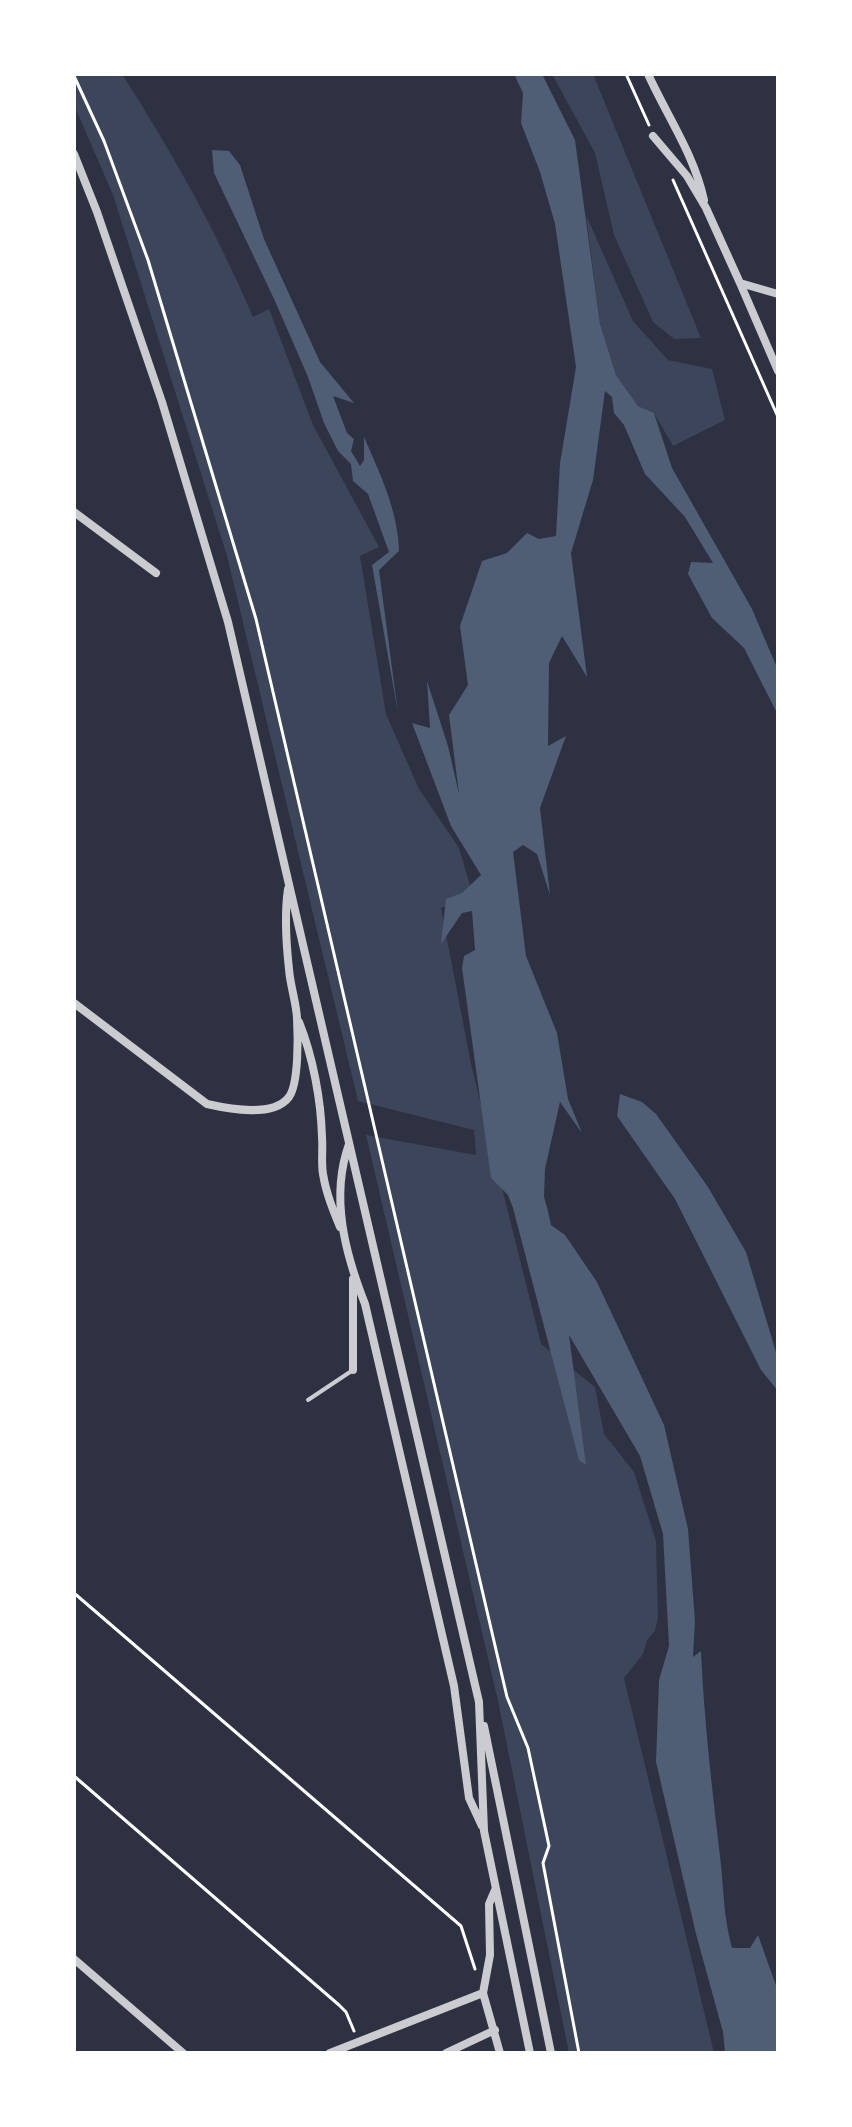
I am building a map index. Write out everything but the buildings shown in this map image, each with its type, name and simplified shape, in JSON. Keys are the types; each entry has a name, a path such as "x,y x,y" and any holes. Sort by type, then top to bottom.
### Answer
{"street":[{"path":"648,74 675,122 694,166 706,208"},
{"path":"653,136 687,176 706,208 778,371"},
{"path":"74,154 162,402 228,622 479,1702 551,2053"},
{"path":"740,283 778,294"},
{"path":"74,512 156,573"},
{"path":"289,882 285,912 289,973 318,1102 322,1171 331,1207 365,1304 454,1686 469,1798 484,1831"},
{"path":"74,1003 207,1104 224,1108 269,1109 288,1098 295,1076 297,1017"},
{"path":"342,1232 341,1167 349,1144"},
{"path":"353,1274 353,1370"},
{"path":"479,1702 484,1831 530,2053"},
{"path":"496,1889 489,1904 490,1955 483,1993 500,2053"},
{"path":"74,1959 183,2053"},
{"path":"330,2053 483,1993"},
{"path":"446,2053 495,2030"}],"lane":[{"path":"308,1400 353,1370"}],"path":[{"path":"626,74 653,136"},
{"path":"74,76 104,141 148,260 248,589 268,665 507,1697 528,1748 549,1846 543,1863 579,2053"},
{"path":"672,178 778,417"},
{"path":"74,1593 461,1926 483,1993"},
{"path":"74,1776 339,2005 346,2012 358,2041"}],"shaded area":[{"path":"74,74 122,74 193,193 253,317 269,309 313,425 379,547 360,556 386,714 419,789 459,848 473,895 441,908 471,1064 541,1344 595,1387 604,1434 634,1472 656,1541 658,1618 655,1631 647,1640 643,1654 624,1678 714,2053 569,2053 498,1701 366,1135 476,1155 474,1130 358,1101 227,556 113,195 74,105"},
{"path":"514,74 542,74 575,140 600,324 616,375 638,406 654,413 672,468 752,609 778,670 778,715 744,648 712,618 688,574 691,562 713,563 685,517 645,474 624,425 614,413 612,397 605,391 593,480 571,553 587,677 562,636 549,663 548,746 566,736 540,808 550,895 537,854 523,845 513,852 526,956 557,1033 568,1099 582,1133 560,1102 545,1169 544,1197 551,1225 565,1235 597,1282 664,1425 688,1529 695,1621 693,1657 701,1651 727,1924 732,1948 750,1948 758,1935 778,1991 778,2053 725,2053 723,2032 696,1934 656,1762 659,1680 669,1646 663,1534 640,1456 569,1335 586,1465 579,1460 513,1208 508,1195 491,1178 462,968 464,956 475,950 472,911 462,913 441,944 446,899 462,893 481,875 451,826 412,723 430,728 427,681 448,746 459,794 449,715 468,685 460,626 482,561 507,553 527,533 539,539 556,536 560,463 576,367 555,224 521,123 523,93"},
{"path":"552,74 593,74 701,338 674,339 653,322 614,235 595,153"},
{"path":"212,150 229,151 240,165 264,239 320,362 354,403 333,396 347,433 354,439 351,451 360,466 364,460 364,437 387,492 399,551 379,570 398,713 372,565 389,552 368,494 353,481 351,464 338,451 324,423 275,301 214,173"},
{"path":"586,215 633,321 668,360 712,369 725,420 673,446 654,413 638,406 616,375 600,324"},
{"path":"778,715 778,767 776,751"},
{"path":"620,1094 642,1102 656,1114 708,1187 746,1252 778,1359 778,1391 761,1370 675,1199 617,1116"}]}
